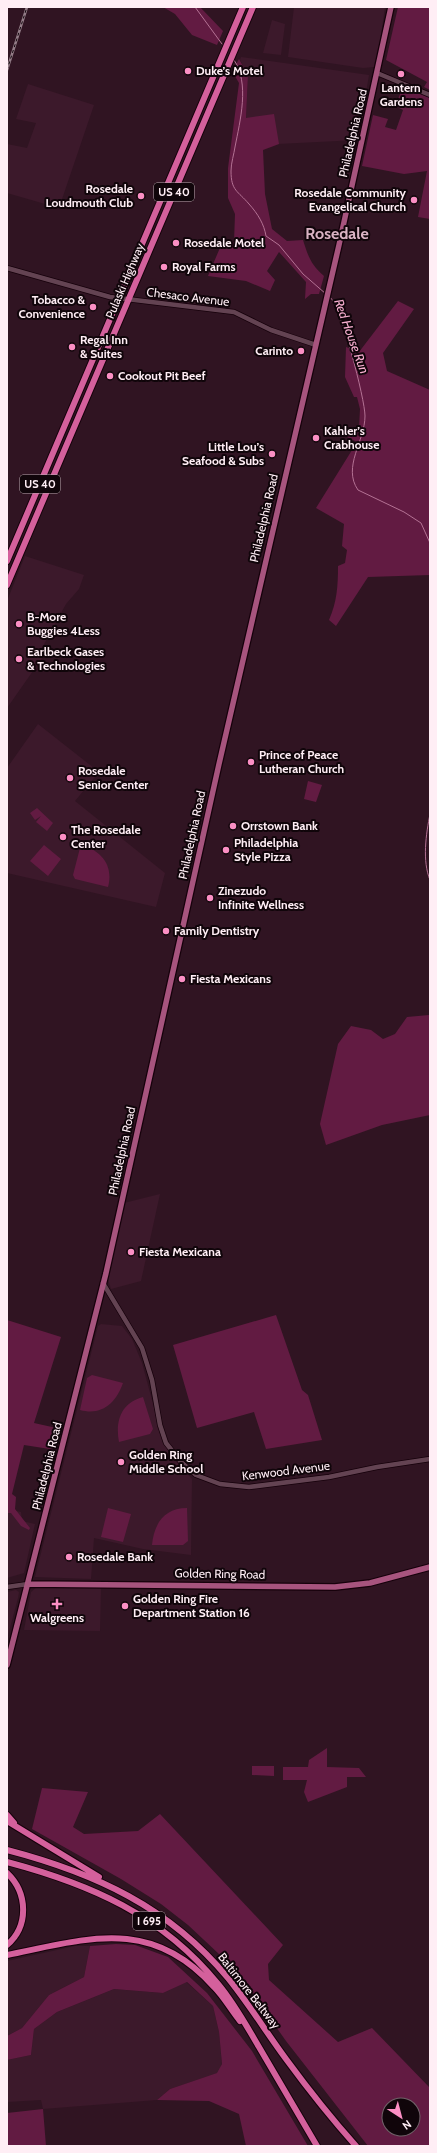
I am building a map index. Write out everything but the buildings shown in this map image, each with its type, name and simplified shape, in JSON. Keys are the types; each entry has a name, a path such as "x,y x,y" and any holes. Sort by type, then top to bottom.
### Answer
{"highway":[{"name":"Pulaski Highway","path":"7,561 243,7"},
{"name":"Pulaski Highway","path":"7,585 253,7"},
{"path":"7,1815 24,1832"},
{"path":"7,1821 85,1868 108,1884"},
{"name":"Baltimore Beltway","path":"7,1850 66,1867 108,1884 158,1914 209,1958 238,1991 322,2106 356,2146"},
{"name":"Baltimore Beltway","path":"7,1862 86,1887 120,1903 152,1923 182,1947 213,1978 238,2012 317,2146"},
{"path":"7,1873 21,1893 24,1909 19,1930 7,1945"},
{"path":"7,1955 92,1938 113,1937 144,1942 169,1952 196,1968 215,1987 251,2034"},
{"path":"322,2106 360,2146"}],"main road":[{"name":"Philadelphia Road","path":"7,1665 104,1283 248,634 316,346 391,7"},
{"name":"Golden Ring Road","path":"28,1584 335,1587 370,1583 430,1567"}],"street":[{"path":"377,73 430,94"},
{"name":"Chesaco Avenue","path":"7,268 129,300 234,312 271,330 316,346"},
{"name":"Kenwood Avenue","path":"104,1283 129,1323 145,1354 160,1425 166,1443 180,1462 196,1475 226,1486 250,1487 333,1476 377,1467 430,1460"},
{"name":"Golden Ring Road","path":"7,1587 28,1584"}],"shaded area":[{"path":"163,7 200,7 223,31 217,45 192,35 175,14"},
{"path":"294,7 385,7 377,63 374,67 363,68 288,57"},
{"path":"398,7 430,7 430,90 424,87 427,82 386,60"},
{"path":"272,20 285,24 281,55 263,53"},
{"path":"241,57 369,75 358,140 278,144 246,119 248,75 240,60"},
{"path":"239,59 248,75 246,118 274,114 279,144 263,150 265,194 272,229 287,241 303,240 310,260 324,276 319,294 311,294 305,299 306,282 279,252 267,271 275,280 270,291 246,281 208,276 222,243 234,242 235,214 228,198 228,168 239,83 232,71"},
{"path":"28,84 94,105 59,208 7,193 7,144 27,148 36,123 16,119"},
{"path":"403,87 430,97 430,219 418,217 427,171 404,174 362,166 373,115 388,119 385,127 396,130 403,110 395,106"},
{"path":"398,301 414,309 383,353 387,371 430,390 430,575 368,577 336,626 329,620 334,607 338,580 338,566 345,563 347,550 342,546 344,524 316,508 357,442 347,437 348,432 359,428 360,409 357,397 354,397 345,377 346,347 359,352"},
{"path":"25,556 84,575 79,589 66,604 42,648 47,651 7,708 7,601"},
{"name":"The Rosedale Center","path":"38,724 99,772 75,801 165,873 156,907 7,873 7,768"},
{"path":"308,781 322,785 316,802 304,799"},
{"path":"37,808 53,823 47,831 36,822 41,816 35,820 30,813"},
{"path":"81,844 100,855 104,860 109,872 108,887 75,879 73,875"},
{"path":"44,845 61,859 48,876 30,861"},
{"path":"429,1015 430,1115 382,1125 326,1145 320,1124 338,1044 351,1026 371,1030 383,1039 395,1034 407,1017"},
{"path":"160,1194 141,1281 111,1289 108,1279 124,1203"},
{"path":"276,1315 302,1390 308,1395 322,1440 266,1449 254,1412 197,1428 173,1345"},
{"path":"7,1320 61,1337 34,1423 61,1429 56,1450 24,1445 12,1494 16,1497 15,1509 30,1528 29,1530 21,1526 11,1513 7,1513"},
{"name":"Golden Ring Middle School","path":"101,1324 122,1326 132,1339 142,1363 163,1441 172,1456 192,1479 191,1555 143,1549 94,1538 91,1579 35,1577 98,1326"},
{"path":"92,1375 123,1383 112,1402 107,1406 95,1411 80,1410 87,1378"},
{"path":"143,1397 153,1429 150,1434 119,1442 118,1427 121,1414 129,1404"},
{"path":"108,1508 131,1514 123,1542 101,1537"},
{"path":"187,1508 188,1541 183,1545 152,1545 155,1530 166,1514 179,1509"},
{"path":"7,1509 21,1512 22,1521 35,1524 24,1573 7,1578"},
{"path":"38,1586 101,1588 100,1631 24,1630 31,1592"},
{"path":"16,1590 19,1592 18,1598 7,1639 7,1592"},
{"path":"327,1748 327,1767 359,1768 366,1777 347,1777 347,1787 308,1802 304,1792 307,1780 283,1780 283,1767 308,1767 309,1760"},
{"path":"252,1766 274,1766 274,1776 252,1775"},
{"path":"42,1788 88,1792 73,1827 84,1834 138,1831 160,1814 283,1945 268,1964 269,1980 338,2042 372,2028 430,2088 430,2146 368,2146 286,2041 235,1969 188,1925 161,1904 121,1879 32,1829"},
{"path":"116,1944 135,1945 168,1957 207,1993 252,2051 308,2146 246,2146 239,2114 209,2101 157,2100 170,2089 217,2073 222,2064 219,2032 213,2006 187,1982 163,1993 114,1989 57,2012 34,2029 31,2055 7,2060 7,2036 22,2028 49,1995 84,1977 90,1946"},
{"path":"75,1946 90,1946 84,1977 49,1995 22,2028 7,2036 7,1961"},
{"path":"186,1982 213,2006 219,2032 222,2064 218,2073 170,2089 157,2100 43,2109 41,2100 7,2102 7,2060 31,2055 34,2029 57,2012 114,1989 163,1993"},
{"path":"43,2109 46,2146 7,2146 7,2113"}],"waterway":[{"name":"Red House Run","path":"195,7 222,44"},
{"name":"Red House Run","path":"234,60 239,69 243,91 241,114 231,168 232,183 238,193 258,215 264,227 266,236 279,245 303,274 326,294"},
{"name":"Red House Run","path":"330,297 335,304 346,335 364,406 364,425 353,463 352,472 354,481 358,490 404,512 421,523 430,543"},
{"name":"Red House Run","path":"430,814 425,856 430,880"}],"railway":[{"path":"7,70 27,7"}],"place":[{"name":"Duke’s Motel","path":"188,71"},
{"name":"Lantern Gardens","path":"401,74"},
{"name":"Rosedale Loudmouth Club","path":"141,196"},
{"name":"Rosedale Community Evangelical Church","path":"414,200"},
{"name":"Rosedale Motel","path":"176,243"},
{"name":"Royal Farms","path":"164,267"},
{"name":"Tobacco & Convenience","path":"93,307"},
{"name":"Regal Inn & Suites","path":"72,347"},
{"name":"Carinto","path":"301,351"},
{"name":"Cookout Pit Beef","path":"110,376"},
{"name":"Kahler’s Crabhouse","path":"316,438"},
{"name":"Little Lou’s Seafood & Subs","path":"272,454"},
{"name":"B-More Buggies 4Less","path":"19,624"},
{"name":"Earlbeck Gases & Technologies","path":"19,659"},
{"name":"Prince of Peace Lutheran Church","path":"251,762"},
{"name":"Rosedale Senior Center","path":"70,778"},
{"name":"Orrstown Bank","path":"233,826"},
{"name":"The Rosedale Center","path":"63,837"},
{"name":"Philadelphia Style Pizza","path":"226,850"},
{"name":"Zinezudo Infinite Wellness","path":"210,898"},
{"name":"Family Dentistry","path":"166,931"},
{"name":"Fiesta Mexicans","path":"182,979"},
{"name":"Fiesta Mexicana","path":"131,1252"},
{"name":"Golden Ring Middle School","path":"121,1462"},
{"name":"Rosedale Bank","path":"69,1557"},
{"name":"Walgreens","path":"57,1604"},
{"name":"Golden Ring Fire Department Station 16","path":"125,1606"}],"district":[{"name":"Rosedale","path":"337,233"}]}
